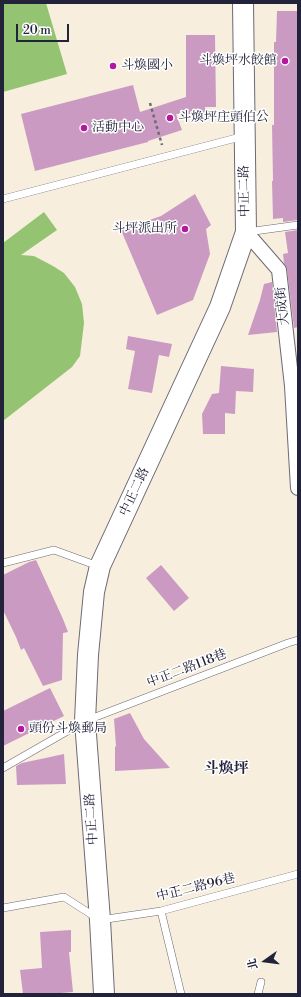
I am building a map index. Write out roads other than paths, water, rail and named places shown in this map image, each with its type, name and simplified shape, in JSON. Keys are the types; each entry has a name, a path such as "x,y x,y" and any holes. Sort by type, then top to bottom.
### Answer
{"main road":[{"name":"中正二路","path":"104,994 85,721 88,655 94,592 100,566 220,307 246,232 243,3"}],"street":[{"name":"大成街","path":"246,232 279,270 295,386 298,488"}],"lane":[{"path":"3,199 244,136"},
{"path":"246,232 298,225"},
{"path":"3,563 54,550 100,566"},
{"name":"中正二路118巷","path":"3,768 85,721 298,640"},
{"name":"中正二路96巷","path":"100,920 161,911 298,874"},
{"path":"3,908 64,897 100,920"},
{"path":"161,911 181,994"},
{"path":"258,994 261,982"}],"place":[{"name":"斗煥坪水餃館","path":"285,61"},
{"name":"斗煥國小","path":"113,66"},
{"name":"斗煥坪庄頭伯公","path":"170,118"},
{"name":"活動中心","path":"84,128"},
{"name":"斗坪派出所","path":"185,229"},
{"name":"頭份斗煥郵局","path":"21,729"}],"district":[{"name":"斗煥坪","path":"226,769"}]}
